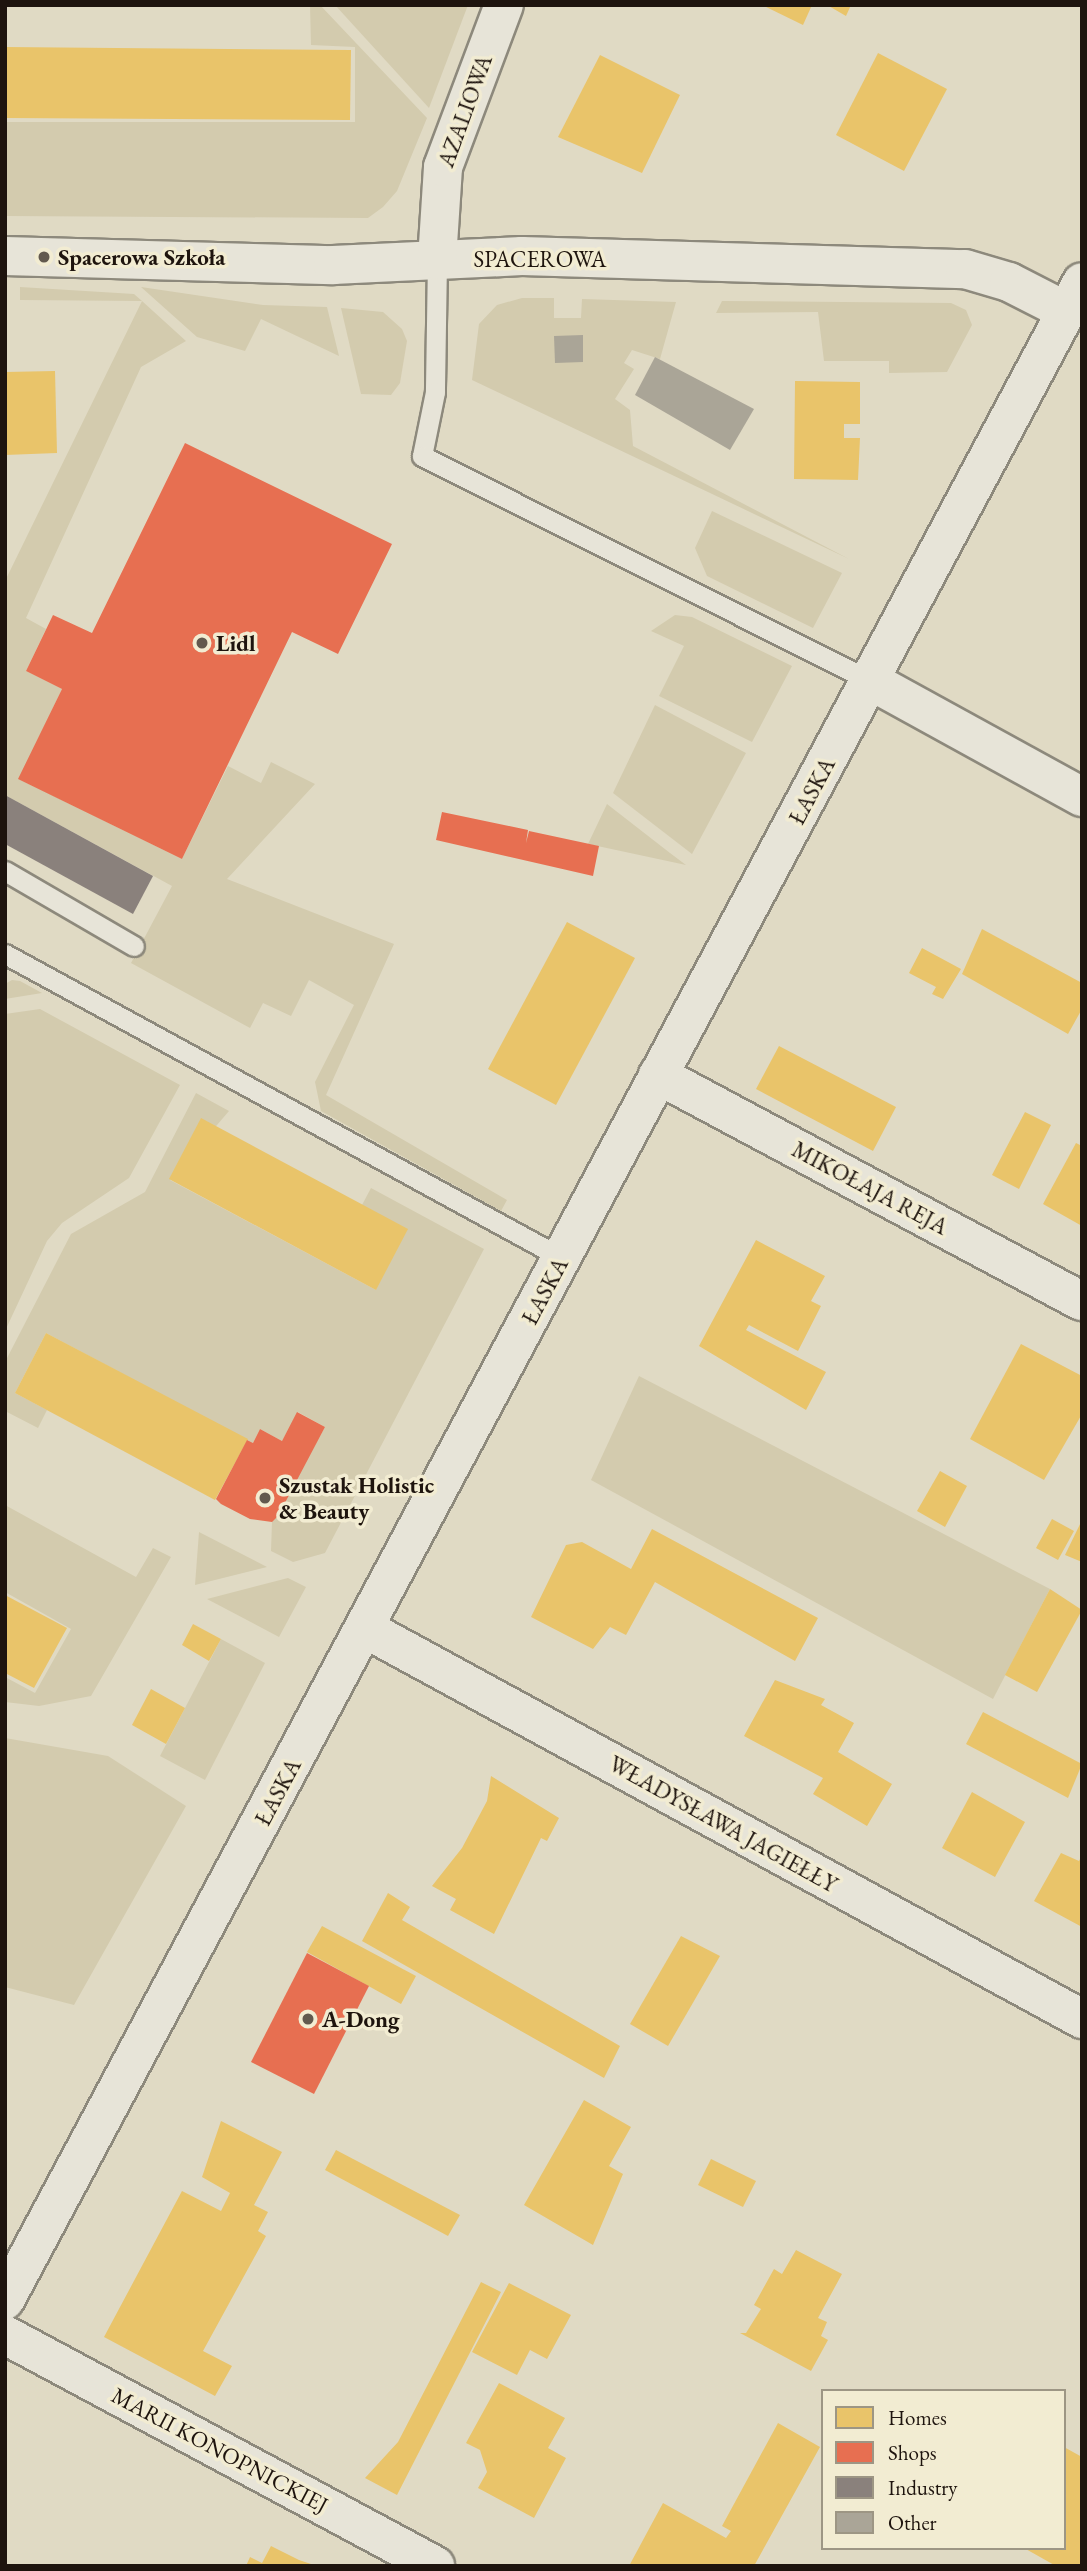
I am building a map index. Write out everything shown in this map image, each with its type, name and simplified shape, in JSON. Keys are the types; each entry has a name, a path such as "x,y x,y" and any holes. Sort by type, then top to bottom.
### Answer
{"street":[{"name":"AZALIOWA","path":"437,260 443,167 504,5"},
{"name":"SPACEROWA","path":"5,256 333,265 522,256 965,269 1074,297"},
{"name":"ŁASKA","path":"5,2300 1074,297"},
{"path":"871,681 1082,796"},
{"name":"MIKOŁAJA REJA","path":"658,1075 1082,1301"},
{"name":"WŁADYSŁAWA JAGIEŁŁY","path":"364,1628 1082,2019"},
{"name":"MARII KONOPNICKIEJ","path":"5,2335 435,2566"}],"lane":[{"path":"437,260 435,391 422,457 871,681"},
{"path":"5,871 134,946"},
{"path":"5,954 562,1258"}],"shaded area":[{"path":"310,5 320,5 427,118 397,191 383,207 368,218 5,216 5,122 355,122 355,47 311,45"},
{"path":"335,5 468,5 429,108"},
{"path":"20,287 134,294 142,301 20,300"},
{"path":"141,287 263,305 327,307 339,356 261,319 245,351 197,337"},
{"path":"522,298 554,298 554,318 581,318 582,299 676,302 660,359 632,350 624,363 634,369 615,399 630,410 633,446 849,559 472,380 479,324 497,305"},
{"path":"142,301 186,341 141,367 26,618 46,629 26,671 62,689 19,779 182,859 228,766 261,783 271,762 315,784 227,879 394,944 326,1095 507,1200 501,1211 321,1111 315,1082 354,1005 309,980 291,1016 263,1003 250,1028 131,963 172,886 5,795 5,581"},
{"path":"722,301 951,303 966,310 972,325 947,372 889,373 889,361 824,361 818,312 716,313"},
{"path":"341,308 383,312 402,329 407,341 400,383 391,395 361,394"},
{"path":"712,511 842,573 813,628 707,576 695,548"},
{"path":"675,615 692,617 792,666 752,742 659,696 684,646 651,631"},
{"path":"655,705 746,753 692,854 613,793"},
{"path":"607,804 670,853 686,865 588,844"},
{"path":"12,980 20,981 42,993 5,999 5,984"},
{"path":"40,1009 180,1085 129,1178 62,1223 47,1241 5,1331 5,1014"},
{"path":"196,1093 229,1111 170,1180 376,1290 362,1205 371,1188 484,1249 325,1553 293,1562 271,1551 272,1522 325,1427 298,1412 282,1441 260,1429 253,1443 46,1333 15,1393 47,1410 38,1428 5,1411 5,1362 71,1234 145,1192"},
{"path":"639,1376 1050,1589 993,1699 591,1480"},
{"path":"5,1505 136,1577 153,1548 171,1557 91,1696 39,1706 5,1702 5,1677 35,1693 71,1629 5,1592"},
{"path":"199,1532 267,1567 195,1585"},
{"path":"288,1578 306,1587 279,1637 207,1599"},
{"path":"221,1639 265,1663 205,1780 160,1756"},
{"path":"5,1738 108,1756 186,1806 74,2005 5,1987"}],"building: Homes":[{"path":"762,5 812,5 803,25"},
{"path":"827,5 851,5 846,16"},
{"path":"5,47 351,50 350,120 5,118"},
{"path":"878,53 947,89 904,171 836,135"},
{"path":"600,55 680,95 642,173 558,137"},
{"path":"55,371 57,453 5,455 5,372"},
{"path":"795,381 860,382 860,424 844,424 844,438 860,438 858,480 794,479"},
{"path":"567,922 635,958 556,1105 488,1069"},
{"path":"982,929 1082,983 1082,1009 1068,1034 962,974"},
{"path":"922,948 961,969 943,999 932,994 936,987 909,973"},
{"path":"779,1046 896,1107 873,1151 756,1089"},
{"path":"1025,1112 1051,1125 1019,1189 992,1175"},
{"path":"201,1118 408,1229 376,1290 169,1179"},
{"path":"1076,1143 1082,1146 1082,1226 1043,1204"},
{"path":"756,1240 825,1276 811,1301 821,1306 798,1351 749,1325 746,1330 826,1372 806,1410 699,1346"},
{"path":"46,1333 248,1439 215,1500 15,1393"},
{"path":"1021,1344 1082,1376 1082,1414 1044,1480 970,1439"},
{"path":"940,1471 967,1486 945,1527 917,1511"},
{"path":"1052,1519 1074,1531 1058,1560 1036,1548"},
{"path":"1082,1520 1082,1562 1065,1555"},
{"path":"652,1529 818,1618 795,1661 655,1582 626,1635 610,1627 593,1649 531,1617 566,1545 582,1542 631,1569"},
{"path":"1050,1589 1082,1610 1037,1692 1005,1675"},
{"path":"5,1595 67,1628 34,1688 5,1673"},
{"path":"193,1624 221,1639 209,1661 182,1645"},
{"path":"775,1680 825,1699 821,1705 854,1723 838,1752 892,1784 867,1826 813,1794 823,1778 744,1736"},
{"path":"151,1689 185,1708 166,1744 132,1725"},
{"path":"983,1712 1082,1764 1068,1798 966,1744"},
{"path":"491,1776 559,1818 547,1841 541,1838 494,1934 450,1910 456,1899 432,1886 462,1848 487,1801"},
{"path":"972,1792 1025,1822 995,1877 942,1848"},
{"path":"1061,1853 1079,1861 1082,1855 1082,1927 1034,1901"},
{"path":"388,1893 410,1907 402,1920 620,2046 604,2078 362,1941"},
{"path":"322,1926 416,1976 401,2004 307,1952"},
{"path":"681,1936 720,1956 668,2046 630,2024"},
{"path":"584,2100 631,2127 609,2166 623,2174 593,2245 524,2205"},
{"path":"221,2121 282,2152 254,2205 268,2212 258,2231 266,2236 203,2351 232,2366 215,2396 104,2337 182,2191 221,2211 230,2193 202,2177"},
{"path":"336,2150 460,2215 448,2236 325,2170"},
{"path":"711,2159 756,2181 743,2207 698,2185"},
{"path":"796,2250 842,2274 818,2318 827,2322 821,2336 828,2340 811,2371 740,2333 746,2333 761,2309 754,2305 774,2269 782,2274"},
{"path":"481,2282 501,2292 397,2495 365,2478 398,2442"},
{"path":"509,2283 571,2315 547,2359 530,2350 517,2375 472,2352"},
{"path":"499,2383 565,2418 548,2448 566,2458 534,2518 478,2488 487,2472 480,2450 466,2443"},
{"path":"778,2423 820,2447 754,2566 629,2566 663,2503 726,2538 731,2531 722,2526"},
{"path":"1066,2448 1082,2457 1082,2566 1056,2566 1028,2550 1066,2550"},
{"path":"271,2546 317,2566 246,2566 250,2557 262,2563"}],"building: Shops":[{"path":"185,443 392,544 338,654 292,632 182,859 18,779 62,689 26,671 53,615 92,633"},
{"path":"442,812 528,830 526,843 529,831 599,846 593,876 436,840"},
{"path":"297,1412 325,1427 278,1516 272,1522 250,1519 221,1504 216,1499 247,1440 253,1443 260,1429 282,1441"},
{"path":"307,1953 369,1986 314,2094 251,2062"}],"building: Industry":[{"path":"5,795 153,876 133,914 5,844"}],"building: Other":[{"path":"583,335 583,362 555,363 554,336"},
{"path":"655,357 754,409 730,450 635,395"}],"place":[{"name":"Spacerowa Szkoła","path":"44,257"},
{"name":"Lidl","path":"202,643"},
{"name":"Szustak Holistic & Beauty","path":"265,1498"},
{"name":"A-Dong","path":"308,2019"}]}
